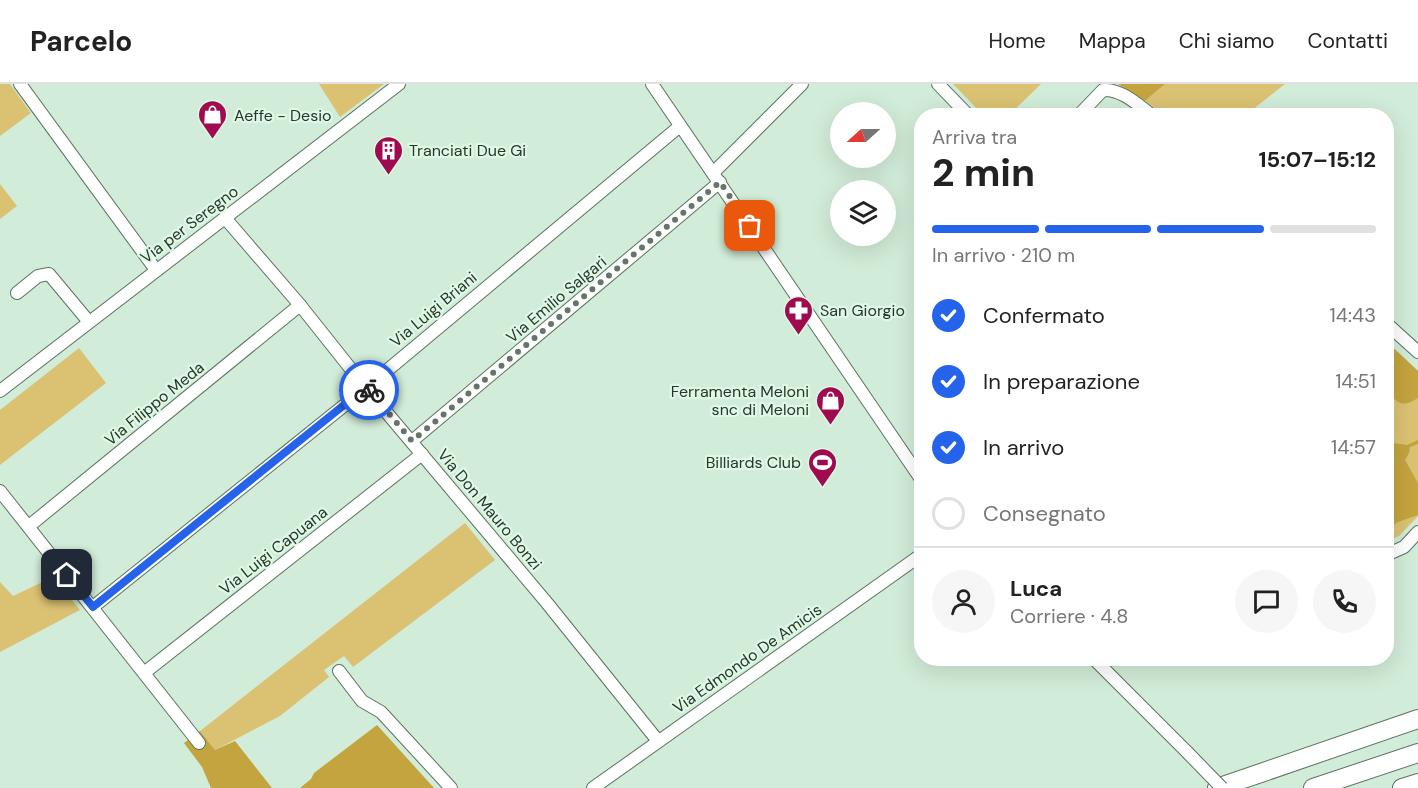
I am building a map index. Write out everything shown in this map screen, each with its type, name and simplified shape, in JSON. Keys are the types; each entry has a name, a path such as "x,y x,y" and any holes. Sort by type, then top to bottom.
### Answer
{"highway":[{"path":"1217,788 1418,719"},
{"path":"1313,788 1418,753"},
{"path":"1402,788 1418,783"}],"street":[{"path":"20,84 156,270"},
{"name":"Via per Seregno","path":"0,391 399,84"},
{"path":"652,84 914,469"},
{"name":"Via Emilio Salgari","path":"412,441 717,178 802,84"},
{"path":"938,84 961,108"},
{"path":"1086,108 1103,90 1113,90 1143,108"},
{"name":"Via Luigi Briani","path":"93,607 366,388 680,126"},
{"name":"Via Don Mauro Bonzi","path":"225,218 547,603 658,741"},
{"path":"17,293 38,276 49,274 89,322"},
{"name":"Via Filippo Meda","path":"28,526 300,305"},
{"path":"1394,330 1418,352"},
{"name":"Via Luigi Capuana","path":"144,673 422,454"},
{"path":"0,491 199,743"},
{"path":"1394,551 1404,547 1418,532"},
{"name":"Via Edmondo De Amicis","path":"593,788 914,560"},
{"path":"1101,666 1222,788"},
{"path":"339,671 363,701 381,712 451,788"}],"shaded area":[{"path":"0,84 10,84 31,113 0,136"},
{"path":"319,84 384,84 340,117"},
{"path":"953,84 1041,84 1016,108 976,108"},
{"path":"1118,84 1165,84 1145,101"},
{"path":"1165,84 1285,84 1255,108 1155,108 1145,101"},
{"path":"0,184 17,206 0,219"},
{"path":"79,348 106,383 0,465 0,410"},
{"path":"1394,348 1418,371 1418,516 1394,538"},
{"path":"1394,348 1418,371 1418,398 1404,404 1394,398"},
{"path":"1418,440 1418,444 1410,447 1405,460 1418,483 1418,515 1394,525 1394,443 1407,445"},
{"path":"465,523 495,560 353,667 344,656 324,670 329,677 280,716 215,750 200,731"},
{"path":"53,577 80,610 0,652 0,582 13,596"},
{"path":"377,725 434,788 300,788 311,779 314,773"},
{"path":"200,731 215,750 235,741 272,788 211,788 202,767 184,743"}],"way so far":[{"path":"369,390 412,441 720,182 750,226"}],"place":[{"name":"Aeffe - Desio","path":"213,140"},
{"name":"Tranciati Due Gi","path":"388,176"},
{"name":"San Giorgio","path":"799,336"},
{"name":"Ferramenta Meloni snc di Meloni","path":"830,426"},
{"name":"Billiards Club","path":"822,488"}],"route":[{"path":"67,575 93,607 349,401 366,388 369,390"}]}
